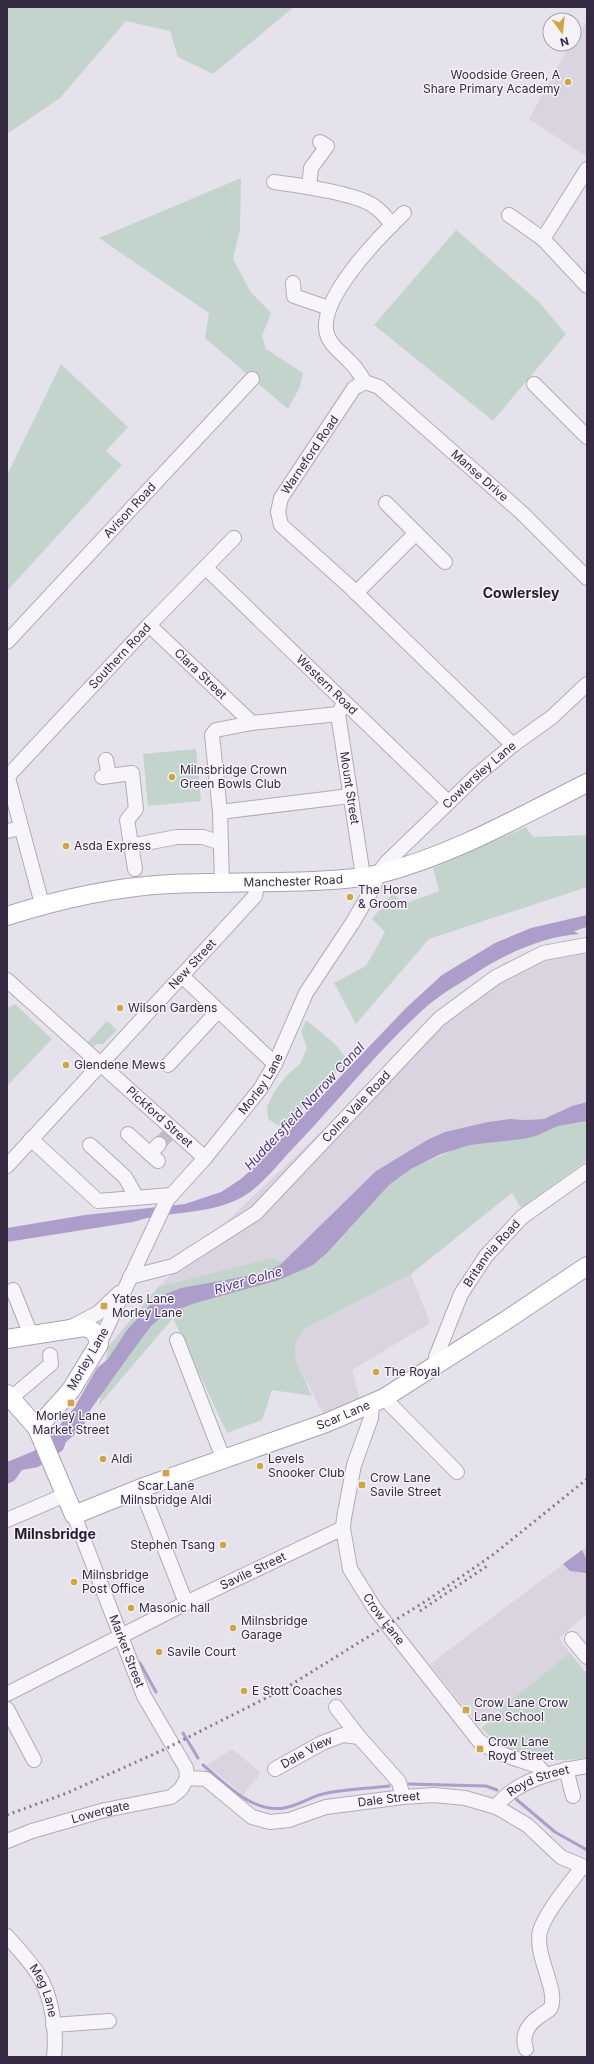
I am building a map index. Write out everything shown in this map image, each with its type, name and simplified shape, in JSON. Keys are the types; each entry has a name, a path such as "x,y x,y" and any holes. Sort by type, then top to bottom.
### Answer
{"main road":[{"name":"Manchester Road","path":"7,916 42,904 131,887 170,884 257,884 333,880 371,875 426,859 489,834 587,783"},
{"name":"Scar Lane","path":"74,1516 141,1488 326,1423 378,1401 508,1320 587,1266"},
{"path":"7,1339 84,1328 92,1330 97,1335 99,1344"},
{"name":"Morley Lane","path":"38,1430 71,1390 99,1344"},
{"name":"Market Street","path":"9,1396 38,1430 74,1516"}],"street":[{"path":"309,187 311,168 327,146 320,142"},
{"path":"543,239 587,169"},
{"path":"274,182 309,187 357,199 375,206 392,225"},
{"path":"365,382 351,362 333,346 327,335 326,321 329,308 348,275 404,213"},
{"path":"509,215 543,239 587,286"},
{"path":"293,283 294,296 329,308"},
{"name":"Avison Road","path":"7,642 252,379"},
{"name":"Manse Drive","path":"365,382 379,387 522,513 587,578"},
{"name":"Warneford Road","path":"365,382 354,388 281,498 278,512 281,525 356,593 514,745"},
{"path":"534,384 587,437"},
{"path":"386,503 445,562"},
{"path":"356,593 416,533"},
{"name":"Southern Road","path":"7,775 149,625 234,538"},
{"name":"Western Road","path":"206,568 448,802"},
{"name":"Clara Street","path":"149,625 252,723"},
{"name":"Cowlersley Lane","path":"371,875 387,862 448,802 514,745 552,717 587,684"},
{"path":"222,884 220,812 212,736 216,730 252,723 338,714 346,702"},
{"name":"Mount Street","path":"338,714 350,796 371,875"},
{"path":"106,760 105,777 132,773 136,809 127,820 130,846 135,869"},
{"path":"7,775 42,904"},
{"path":"220,812 350,796"},
{"path":"7,831 21,828"},
{"path":"130,846 177,837 203,837 221,843"},
{"name":"Morley Lane","path":"99,1344 157,1219 169,1198 205,1158 261,1088 275,1064 306,993 353,922 374,886 371,875"},
{"name":"New Street","path":"7,1166 255,896 257,884"},
{"name":"Colne Vale Road","path":"129,1280 173,1266 256,1213 439,1019 496,977 543,953 587,945"},
{"path":"182,976 275,1064"},
{"name":"Pickford Street","path":"7,980 12,992 100,1064 161,1145 205,1158"},
{"path":"168,1065 218,1011"},
{"path":"128,1134 161,1145"},
{"path":"31,1139 98,1201 137,1198 169,1198"},
{"path":"90,1145 125,1177 137,1198"},
{"name":"Britannia Road","path":"437,1364 436,1357 461,1294 486,1256 522,1217 587,1171"},
{"name":"Morley Lane","path":"63,1330 98,1313 113,1300 129,1280"},
{"path":"13,1290 31,1335"},
{"path":"177,1340 224,1458"},
{"path":"9,1396 51,1364 50,1355"},
{"path":"378,1401 458,1472"},
{"name":"Crow Lane","path":"378,1401 354,1465 343,1528 350,1569 375,1609 479,1741 498,1753 538,1766 545,1774"},
{"path":"141,1488 186,1603"},
{"path":"7,1520 65,1495"},
{"name":"Market Street","path":"74,1516 144,1696 186,1768 187,1778"},
{"name":"Savile Street","path":"7,1694 186,1603 343,1528"},
{"path":"572,1639 587,1657"},
{"path":"336,1707 359,1737 399,1782 403,1797"},
{"path":"7,1709 34,1760"},
{"name":"Dale View","path":"275,1769 322,1743 343,1735 359,1737"},
{"name":"Royd Street","path":"496,1807 503,1796 545,1774 587,1766"},
{"path":"566,1769 573,1796"},
{"name":"Dale Street","path":"187,1778 206,1779 252,1817 270,1822 289,1820 326,1807 403,1797 434,1795 464,1798 496,1807 527,1825 561,1856 584,1868"},
{"name":"Lowergate","path":"7,1841 32,1831 106,1810 171,1797 181,1789 187,1778"},
{"path":"526,2049 523,2041 526,2029 550,2009 553,1992 540,1952 540,1932 554,1906 584,1868"},
{"name":"Meg Lane","path":"7,1936 38,1974 45,1988 56,2047 54,2057"},
{"path":"53,2025 109,2021"}],"shaded area":[{"path":"9,7 294,7 213,74 178,57 170,31 126,21 60,98 7,134 7,14"},
{"name":"Woodside Green, A Share Primary Academy","path":"587,21 587,157 529,119 566,52 582,52 582,28"},
{"path":"241,178 240,230 233,259 250,291 271,313 262,336 266,349 303,373 300,387 288,409 205,338 209,313 99,238"},
{"path":"456,230 538,301 566,334 493,421 374,325"},
{"path":"61,364 128,427 106,451 122,465 7,591 7,475"},
{"name":"Milnsbridge Crown Green Bowls Club","path":"196,749 201,801 148,806 143,754"},
{"path":"526,827 533,837 587,835 587,887 429,939 356,1024 334,983 366,966 385,932 372,919 393,893 404,904 439,891 433,868"},
{"path":"587,938 587,1102 572,1106 544,1119 510,1119 488,1122 445,1132 429,1139 376,1171 283,1262 270,1258 158,1287 436,1022 543,953"},
{"path":"15,1004 52,1039 7,1086 7,1008"},
{"path":"306,1020 335,1044 348,1060 284,1129 268,1119 267,1107 274,1092 287,1075 300,1064 307,1048 301,1031"},
{"path":"107,1021 117,1030 103,1044 98,1044 92,1047 87,1043"},
{"path":"587,1121 587,1160 521,1208 512,1193 411,1274 304,1329 295,1345 296,1361 312,1396 272,1390 262,1420 227,1433 173,1318 99,1405 108,1347 158,1287 270,1258 283,1262 313,1265 327,1253 389,1185 411,1169 457,1148 470,1145 523,1139 536,1136 558,1126"},
{"path":"411,1274 430,1323 352,1370 361,1403 324,1416 296,1361 295,1345 304,1329"},
{"path":"587,1546 587,1614 559,1638 570,1653 479,1726 430,1664"},
{"path":"570,1653 587,1674 587,1758 543,1760 522,1756 496,1743 481,1728 500,1713 499,1710"},
{"path":"232,1749 261,1773 243,1795 207,1765"}],"water":[{"path":"587,915 587,927 574,931 579,934 552,938 514,952 479,971 432,1002 392,1040 266,1178 244,1196 218,1207 204,1210 146,1218 133,1222 7,1242 7,1228 85,1215 185,1204 221,1192 241,1179 255,1166 407,1007 442,975 495,943 531,928"},
{"name":"River Colne","path":"587,1102 587,1121 558,1126 536,1136 523,1139 470,1145 441,1154 411,1169 389,1185 327,1253 313,1265 279,1280 192,1304 163,1316 151,1326 91,1409 83,1427 66,1442 63,1450 38,1467 22,1470 14,1481 7,1484 7,1462 34,1451 54,1432 74,1408 97,1368 108,1359 127,1330 154,1300 181,1288 264,1273 280,1265 376,1171 429,1139 445,1132 488,1122 510,1119 544,1119 572,1106"},
{"path":"582,1550 587,1560 586,1573 570,1571 563,1564"}],"waterway":[{"path":"137,1662 140,1663 156,1692"},
{"path":"183,1733 198,1758"},
{"path":"203,1765 240,1796 250,1802 272,1808 289,1807 327,1793 389,1786"},
{"path":"409,1784 486,1786 497,1790"},
{"path":"516,1799 555,1832 587,1850"}],"tunnel":[{"path":"159,1144 168,1135"}],"railway":[{"path":"7,1815 67,1793 163,1750 284,1689 426,1601 494,1554 587,1479"},
{"path":"420,1611 487,1566"}],"place":[{"name":"Woodside Green, A Share Primary Academy","path":"568,82"},
{"name":"Milnsbridge Crown Green Bowls Club","path":"172,777"},
{"name":"Asda Express","path":"66,846"},
{"name":"The Horse & Groom","path":"350,897"},
{"name":"Wilson Gardens","path":"120,1008"},
{"name":"Glendene Mews","path":"66,1065"},
{"name":"Yates Lane Morley Lane","path":"104,1306"},
{"name":"The Royal","path":"376,1372"},
{"name":"Morley Lane Market Street","path":"71,1403"},
{"name":"Aldi","path":"103,1459"},
{"name":"Levels Snooker Club","path":"260,1466"},
{"name":"Scar Lane Milnsbridge Aldi","path":"166,1473"},
{"name":"Crow Lane Savile Street","path":"362,1485"},
{"name":"Stephen Tsang","path":"223,1545"},
{"name":"Milnsbridge Post Office","path":"74,1582"},
{"name":"Masonic hall","path":"131,1608"},
{"name":"Milnsbridge Garage","path":"233,1628"},
{"name":"Savile Court","path":"159,1652"},
{"name":"E Stott Coaches","path":"244,1691"},
{"name":"Crow Lane Crow Lane School","path":"466,1710"},
{"name":"Crow Lane Royd Street","path":"480,1749"}],"district":[{"name":"Cowlersley","path":"521,593"},
{"name":"Milnsbridge","path":"55,1534"}],"water label":[{"name":"Huddersfield Narrow Canal","path":"304,1106"}]}
